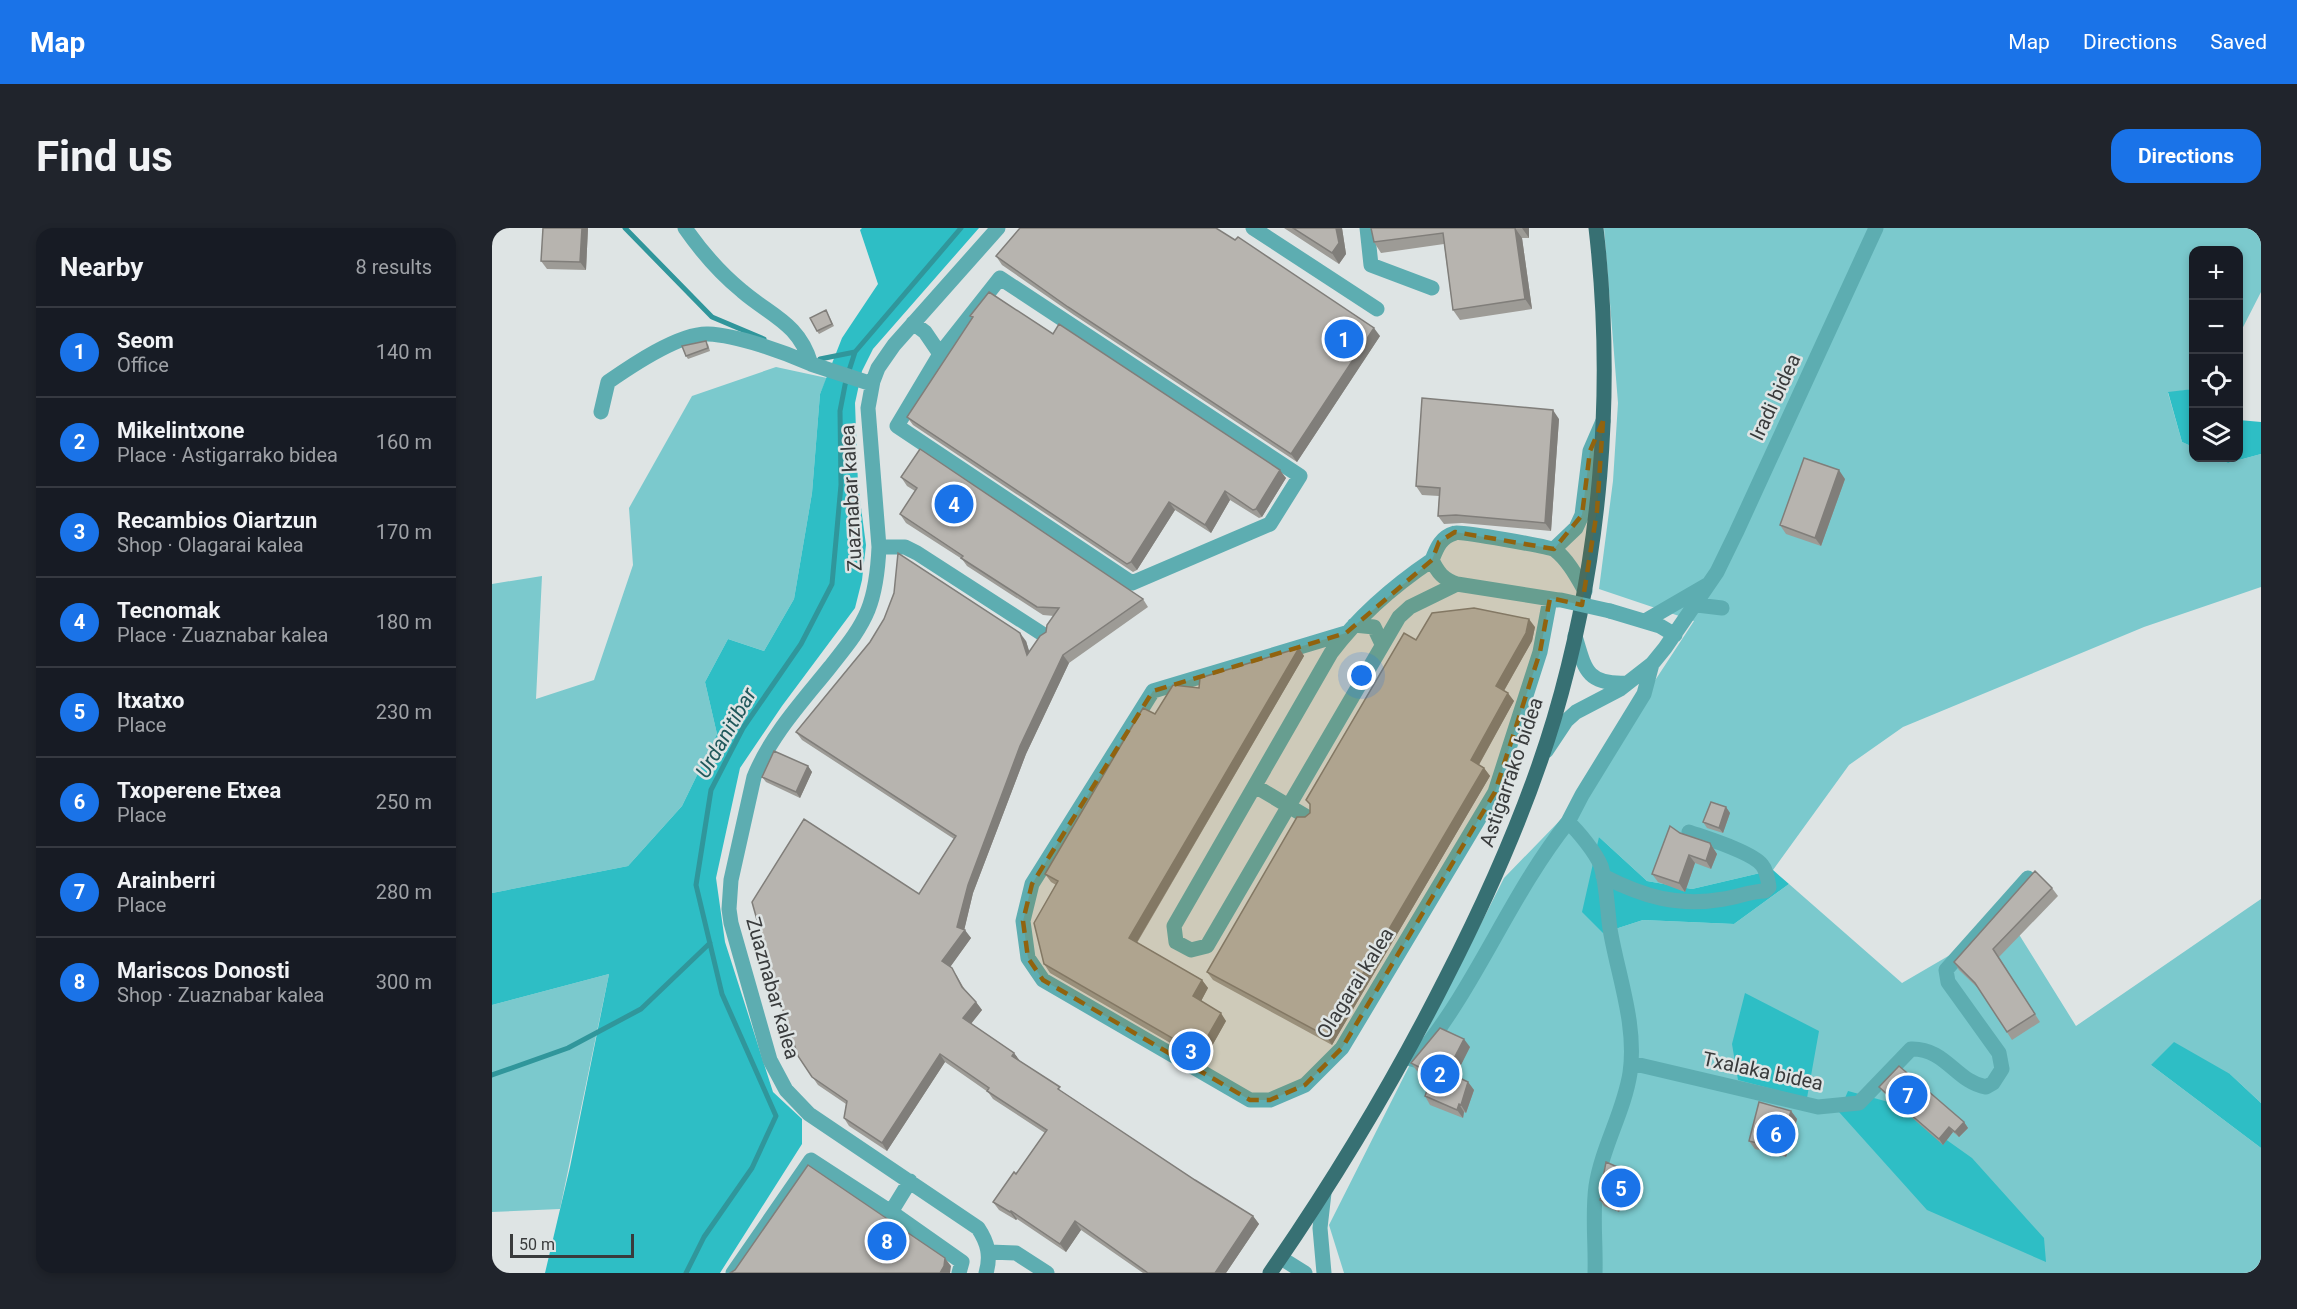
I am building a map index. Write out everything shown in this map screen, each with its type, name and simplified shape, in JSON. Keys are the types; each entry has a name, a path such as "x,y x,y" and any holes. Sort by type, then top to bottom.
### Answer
{"main road":[{"name":"Astigarrako bidea","path":"1270,1273 1353,1147 1405,1057 1480,911 1519,821 1542,756 1566,677 1585,591 1597,511 1603,421 1602,307 1596,228"}],"street":[{"path":"685,228 716,267 761,307 786,322 807,350 811,364"},
{"name":"Zuaznabar kalea","path":"988,1263 984,1236 971,1222 908,1186 809,1114 786,1090 770,1060 729,909 731,880 754,777 761,761 776,735 853,639 875,586 879,547 866,382 913,323 998,228"},
{"path":"1253,228 1377,309"},
{"path":"1367,228 1371,265 1432,288"},
{"name":"Iradi bidea","path":"1652,664 1697,605 1736,533 1876,228"},
{"path":"1000,278 1300,476 1270,524 1132,583 897,426 940,354 1000,278"},
{"path":"913,323 925,332 940,354"},
{"path":"601,412 608,382 643,357 679,341 706,333 736,339 866,382"},
{"path":"1554,549 1576,528 1582,515 1590,451 1603,421"},
{"path":"1585,591 1574,571 1554,549 1476,533 1455,532 1439,542 1432,560 1442,578 1457,584 1610,611 1645,621 1675,635"},
{"path":"879,547 905,547 917,553 1044,635"},
{"name":"Olagarai kalea","path":"1432,560 1411,574 1350,629 1330,653 1174,926 1176,942 1191,950 1207,946 1398,617 1410,607 1457,584"},
{"path":"1645,621 1710,583"},
{"name":"Olagarai kalea","path":"1350,629 1153,691 1032,884 1023,921 1028,958 1043,980 1250,1100 1270,1100 1305,1085 1342,1048 1437,878 1495,792 1556,600"},
{"path":"1697,605 1722,608"},
{"path":"1350,629 1374,627 1382,644"},
{"path":"1575,636 1584,666 1592,678 1611,684 1627,683"},
{"path":"1542,756 1566,721 1576,712 1627,683 1652,664"},
{"path":"1405,1057 1415,1060 1434,1038 1550,845 1568,822 1644,694 1652,664"},
{"path":"1255,786 1307,817"},
{"path":"1568,822 1577,830 1600,863 1610,929 1627,1008 1631,1063 1623,1104 1596,1186 1594,1273"},
{"path":"1603,876 1631,890 1676,902 1725,899 1765,891 1768,887 1768,877 1762,865 1753,857 1689,832"},
{"name":"Txalaka bidea","path":"1631,1063 1818,1107 1859,1102 1911,1049 1924,1049 1936,1054 1975,1085 1986,1087 1994,1083 2002,1069 1999,1053 1948,982 1946,970 2028,878"},
{"path":"733,1273 811,1160 962,1262 959,1273"},
{"path":"891,1212 908,1186"},
{"path":"1324,1193 1320,1228 1324,1273"},
{"path":"988,1263 1016,1253 1047,1273"},
{"path":"1281,1258 1305,1273"}],"highlighted area":[{"path":"1603,421 1597,511 1582,605 1550,598 1540,652 1495,792 1342,1048 1305,1085 1270,1100 1250,1100 1043,980 1028,958 1023,921 1032,884 1153,691 1346,633 1432,560 1439,542 1455,532 1554,549 1582,515 1590,451"}],"shaded area":[{"path":"862,228 979,228 873,349 862,371 855,403 858,485 866,545 862,580 855,608 782,706 740,768 716,878 725,942 773,1092 802,1119 802,1144 720,1273 545,1273 570,1167 609,974 492,1005 492,893 628,866 682,806 717,734 705,682 728,639 764,651 794,599 812,493 820,394 842,338 878,284 860,230"},
{"path":"1604,228 2261,228 2261,292 2243,327 2243,246 2189,246 2189,390 2168,393 2182,442 2189,445 2189,462 2243,462 2243,459 2261,454 2261,587 2144,627 1903,727 1849,765 1773,870 1692,889 1647,881 1599,837 1603,933 1643,920 1734,924 1789,884 1902,983 2010,920 2076,1026 2261,899 2261,1103 2230,1074 2151,1065 2261,1148 2261,1273 1344,1273 1329,1225 1504,878 1570,810 1694,621 1599,589 1613,481 1618,403"},
{"path":"776,367 827,378 820,394 812,493 794,599 764,651 728,639 705,682 717,734 682,806 628,866 492,893 492,584 542,576 536,699 594,680 633,565 629,508 692,396"},
{"path":"2189,390 2189,445 2182,442 2168,392"},
{"path":"2243,420 2261,422 2261,454 2243,459"},
{"path":"1599,837 1647,881 1692,889 1773,870 1789,884 1734,924 1643,920 1603,933 1582,912"},
{"path":"609,974 560,1209 492,1212 492,1005"},
{"path":"1745,993 1819,1031 1807,1098 1738,1080 1732,1044"},
{"path":"2174,1042 2230,1074 2261,1103 2261,1148 2151,1065"},
{"path":"1848,1091 1896,1104 1972,1158 2044,1238 2046,1262 1927,1210 1839,1112"}],"building":[{"path":"543,228 582,228 580,262 541,261"},
{"path":"1020,228 1216,228 1235,240 1238,237 1374,328 1291,454 1068,307 996,256"},
{"path":"1293,228 1336,228 1339,243 1332,253"},
{"path":"1371,228 1515,228 1525,299 1453,310 1443,233 1374,242"},
{"path":"989,292 1053,334 1059,324 1280,470 1256,509 1253,510 1225,491 1205,525 1169,502 1131,562 1127,564 907,417 973,317 970,316"},
{"path":"826,310 832,324 817,331 810,318"},
{"path":"706,341 708,348 686,356 682,346"},
{"path":"1422,398 1553,410 1545,523 1456,515 1438,516 1440,488 1416,486"},
{"path":"920,449 1143,599 1063,655 1020,746 968,885 957,927 965,930 942,961 952,968 962,987 976,1002 963,1018 1014,1053 1012,1056 1060,1087 1058,1089 1253,1216 1215,1273 1148,1273 1075,1221 1060,1244 1011,1211 993,1202 1047,1130 987,1091 989,1088 940,1054 882,1143 844,1118 847,1101 812,1077 798,1056 752,902 804,819 919,894 956,836 796,732 870,642 884,619 894,593 898,553 1020,633 1027,655 1040,636 1046,632 1047,625 1059,608 1037,607 961,558 963,556 900,514 917,488 901,477"},
{"path":"1804,458 1839,470 1815,538 1780,525"},
{"path":"1474,608 1529,619 1526,633 1496,686 1508,693 1471,760 1484,768 1326,1036 1207,972 1297,817 1305,817 1310,813 1310,804 1306,800 1404,633 1416,640 1432,613"},
{"path":"1299,648 1129,938 1202,980 1193,996 1221,1013 1198,1053 1044,964 1034,923 1058,881 1045,874 1143,708 1155,714 1173,685 1199,688 1200,678"},
{"path":"774,751 808,766 796,792 762,777"},
{"path":"1711,802 1726,807 1719,828 1703,822"},
{"path":"1670,826 1680,833 1710,843 1711,846 1706,861 1689,855 1679,883 1652,874"},
{"path":"2035,871 2052,888 1993,949 2035,1014 2007,1032 1975,983 1954,962"},
{"path":"1440,1028 1464,1039 1447,1072 1468,1082 1461,1105 1459,1104 1457,1110 1425,1096 1433,1074 1411,1063"},
{"path":"1899,1066 1964,1122 1955,1132 1949,1127 1939,1139 1879,1087"},
{"path":"1759,1102 1791,1111 1780,1149 1749,1141"},
{"path":"1606,1162 1638,1176 1629,1196 1621,1193 1615,1206 1600,1200"},
{"path":"808,1165 945,1258 940,1273 730,1273 735,1270"}],"waterway":[{"path":"625,228 712,317 764,339"},
{"name":"Urdanitibar","path":"686,1273 704,1237 752,1168 776,1116 722,994 696,885 711,790 743,728 801,644 832,584 841,485 840,411 846,380 855,352 961,228"},
{"path":"820,359 855,352"},
{"path":"492,1075 568,1048 641,1009 710,943"}],"place":[{"name":"Seom","path":"1344,339"},
{"name":"Tecnomak","path":"954,504"},
{"name":"Recambios Oiartzun","path":"1191,1051"},
{"name":"Mikelintxone","path":"1440,1074"},
{"name":"Arainberri","path":"1908,1095"},
{"name":"Txoperene Etxea","path":"1776,1134"},
{"name":"Itxatxo","path":"1621,1188"},
{"name":"Mariscos Donosti","path":"887,1241"}]}
